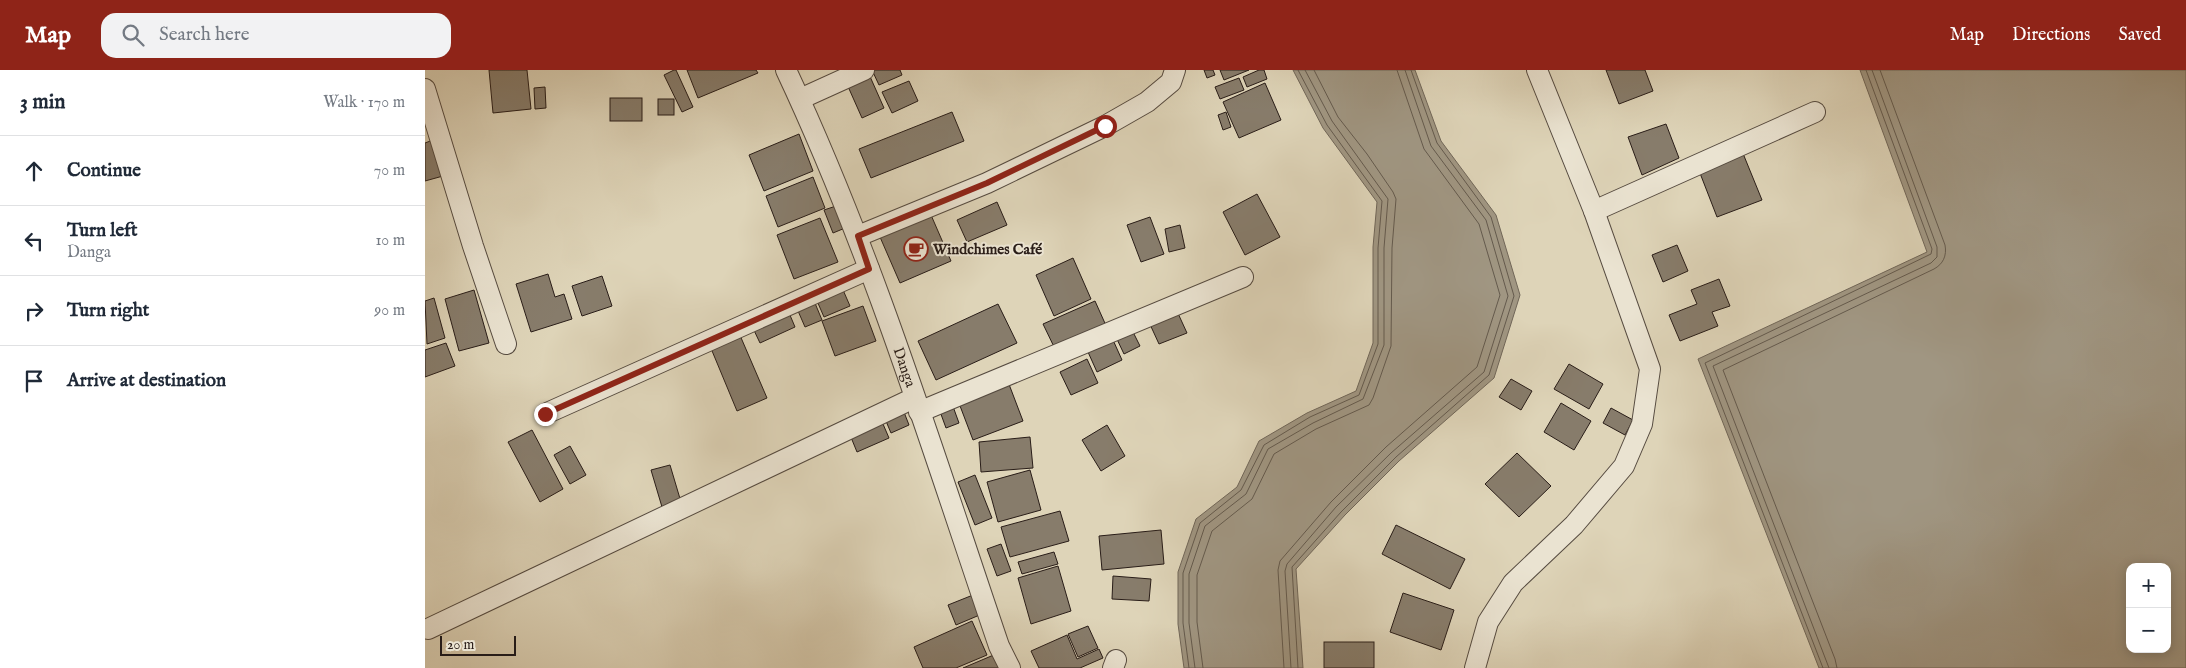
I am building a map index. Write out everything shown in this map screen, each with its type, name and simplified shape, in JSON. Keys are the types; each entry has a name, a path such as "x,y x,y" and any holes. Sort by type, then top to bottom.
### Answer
{"street":[{"name":"Danga","path":"786,70 816,133 858,236 999,646 1010,668"},
{"path":"800,99 864,70"},
{"path":"858,236 987,183 1105,126 1147,102 1171,82 1175,70"},
{"path":"1475,668 1488,622 1513,583 1575,525 1624,466 1642,424 1650,370 1594,211 1537,70"},
{"path":"425,88 505,344"},
{"path":"1594,211 1815,112"},
{"path":"545,414 869,269"},
{"path":"428,628 916,405 1243,277"}],"water":[{"path":"1293,70 1415,70 1441,141 1496,215 1520,295 1494,378 1399,461 1345,515 1296,569 1303,668 1184,668 1178,624 1178,572 1196,519 1237,487 1259,441 1307,413 1356,391 1373,343 1373,247 1377,202 1323,128"},
{"path":"1860,70 2186,70 2186,668 1819,668 1698,359 1927,252"}],"building":[{"path":"489,70 527,70 531,109 493,113"},
{"path":"676,70 693,107 682,112 664,75"},
{"path":"687,70 756,70 758,73 698,98"},
{"path":"872,70 900,70 902,75 879,85"},
{"path":"1204,70 1213,70 1215,75 1207,78"},
{"path":"1220,70 1249,70 1224,80"},
{"path":"1259,70 1264,70 1267,79 1247,87 1243,77"},
{"path":"1606,70 1645,70 1653,91 1619,104"},
{"path":"868,72 884,108 862,118 846,82"},
{"path":"1239,78 1244,90 1220,99 1215,87"},
{"path":"909,81 918,101 892,113 882,92"},
{"path":"1265,83 1281,120 1239,138 1223,102"},
{"path":"545,87 546,108 535,109 534,88"},
{"path":"610,98 642,98 642,121 610,121"},
{"path":"658,99 674,99 674,115 658,115"},
{"path":"952,112 964,141 871,178 859,149"},
{"path":"1226,112 1231,127 1223,130 1218,115"},
{"path":"1666,124 1679,158 1642,175 1628,137"},
{"path":"799,134 813,171 764,191 749,155"},
{"path":"433,140 443,176 425,181 425,143"},
{"path":"1742,151 1762,200 1717,217 1698,168"},
{"path":"813,177 825,208 778,227 766,196"},
{"path":"1257,194 1280,237 1245,255 1223,212"},
{"path":"997,202 1007,225 967,242 957,220"},
{"path":"842,204 850,226 833,233 824,210"},
{"name":"Windchimes Café","path":"931,215 951,261 900,283 880,237"},
{"path":"1150,217 1164,254 1141,262 1127,225"},
{"path":"820,218 838,262 794,279 777,235"},
{"path":"1180,225 1185,248 1169,252 1165,229"},
{"path":"1677,245 1688,271 1663,282 1652,255"},
{"path":"1073,258 1091,299 1054,316 1036,275"},
{"path":"548,274 555,297 564,294 572,319 531,332 516,284"},
{"path":"602,276 612,306 582,316 572,286"},
{"path":"1719,279 1730,306 1712,312 1718,326 1680,341 1669,315 1697,304 1691,290"},
{"path":"840,283 850,306 824,317 814,294"},
{"path":"474,290 489,343 459,351 445,299"},
{"path":"812,296 822,320 805,327 795,304"},
{"path":"434,298 445,338 427,344 425,301"},
{"path":"1095,301 1108,330 1057,353 1043,324"},
{"path":"998,304 1017,343 936,380 918,341"},
{"path":"863,306 876,341 835,356 822,321"},
{"path":"787,308 795,327 760,343 751,324"},
{"path":"1176,309 1187,333 1159,344 1148,320"},
{"path":"1131,328 1140,346 1124,354 1115,335"},
{"path":"739,333 767,398 737,411 710,346"},
{"path":"1113,340 1122,360 1097,372 1088,352"},
{"path":"446,343 455,366 425,377 425,350"},
{"path":"1087,359 1098,383 1071,395 1060,372"},
{"path":"1569,364 1603,384 1589,409 1554,389"},
{"path":"1007,379 1023,421 973,440 957,398"},
{"path":"1511,379 1532,391 1521,410 1499,397"},
{"path":"951,401 959,423 946,428 938,406"},
{"path":"1561,403 1591,421 1574,450 1544,432"},
{"path":"902,407 909,425 891,433 883,414"},
{"path":"1611,408 1633,420 1625,435 1603,423"},
{"path":"880,417 889,438 857,452 848,430"},
{"path":"1107,425 1125,456 1101,471 1082,440"},
{"path":"532,430 563,489 540,502 508,442"},
{"path":"1030,437 1033,468 981,472 979,442"},
{"path":"570,446 586,475 570,484 554,455"},
{"path":"1517,453 1551,486 1519,517 1485,484"},
{"path":"670,465 681,502 662,507 651,470"},
{"path":"1030,470 1041,510 998,522 987,482"},
{"path":"975,475 992,518 975,525 958,482"},
{"path":"1060,511 1069,541 1010,557 1001,527"},
{"path":"1396,525 1465,559 1450,589 1382,554"},
{"path":"1161,530 1164,564 1102,570 1099,536"},
{"path":"1001,544 1011,571 997,576 987,549"},
{"path":"1054,552 1058,564 1022,574 1018,562"},
{"path":"1058,566 1071,611 1031,624 1018,578"},
{"path":"1113,576 1151,579 1149,601 1112,599"},
{"path":"1403,593 1454,610 1441,650 1390,632"},
{"path":"973,595 982,614 956,625 948,605"},
{"path":"972,621 987,655 956,668 923,668 914,647"},
{"path":"1088,626 1098,648 1078,657 1068,634"},
{"path":"1067,635 1077,659 1099,649 1103,658 1080,668 1039,668 1031,651"},
{"path":"1324,642 1374,642 1374,668 1324,668"},
{"path":"996,654 1002,668 963,668"}],"place":[{"name":"Windchimes Café","path":"916,249"}],"route":[{"path":"545,414 869,269 858,236 987,183 1105,126"}]}
